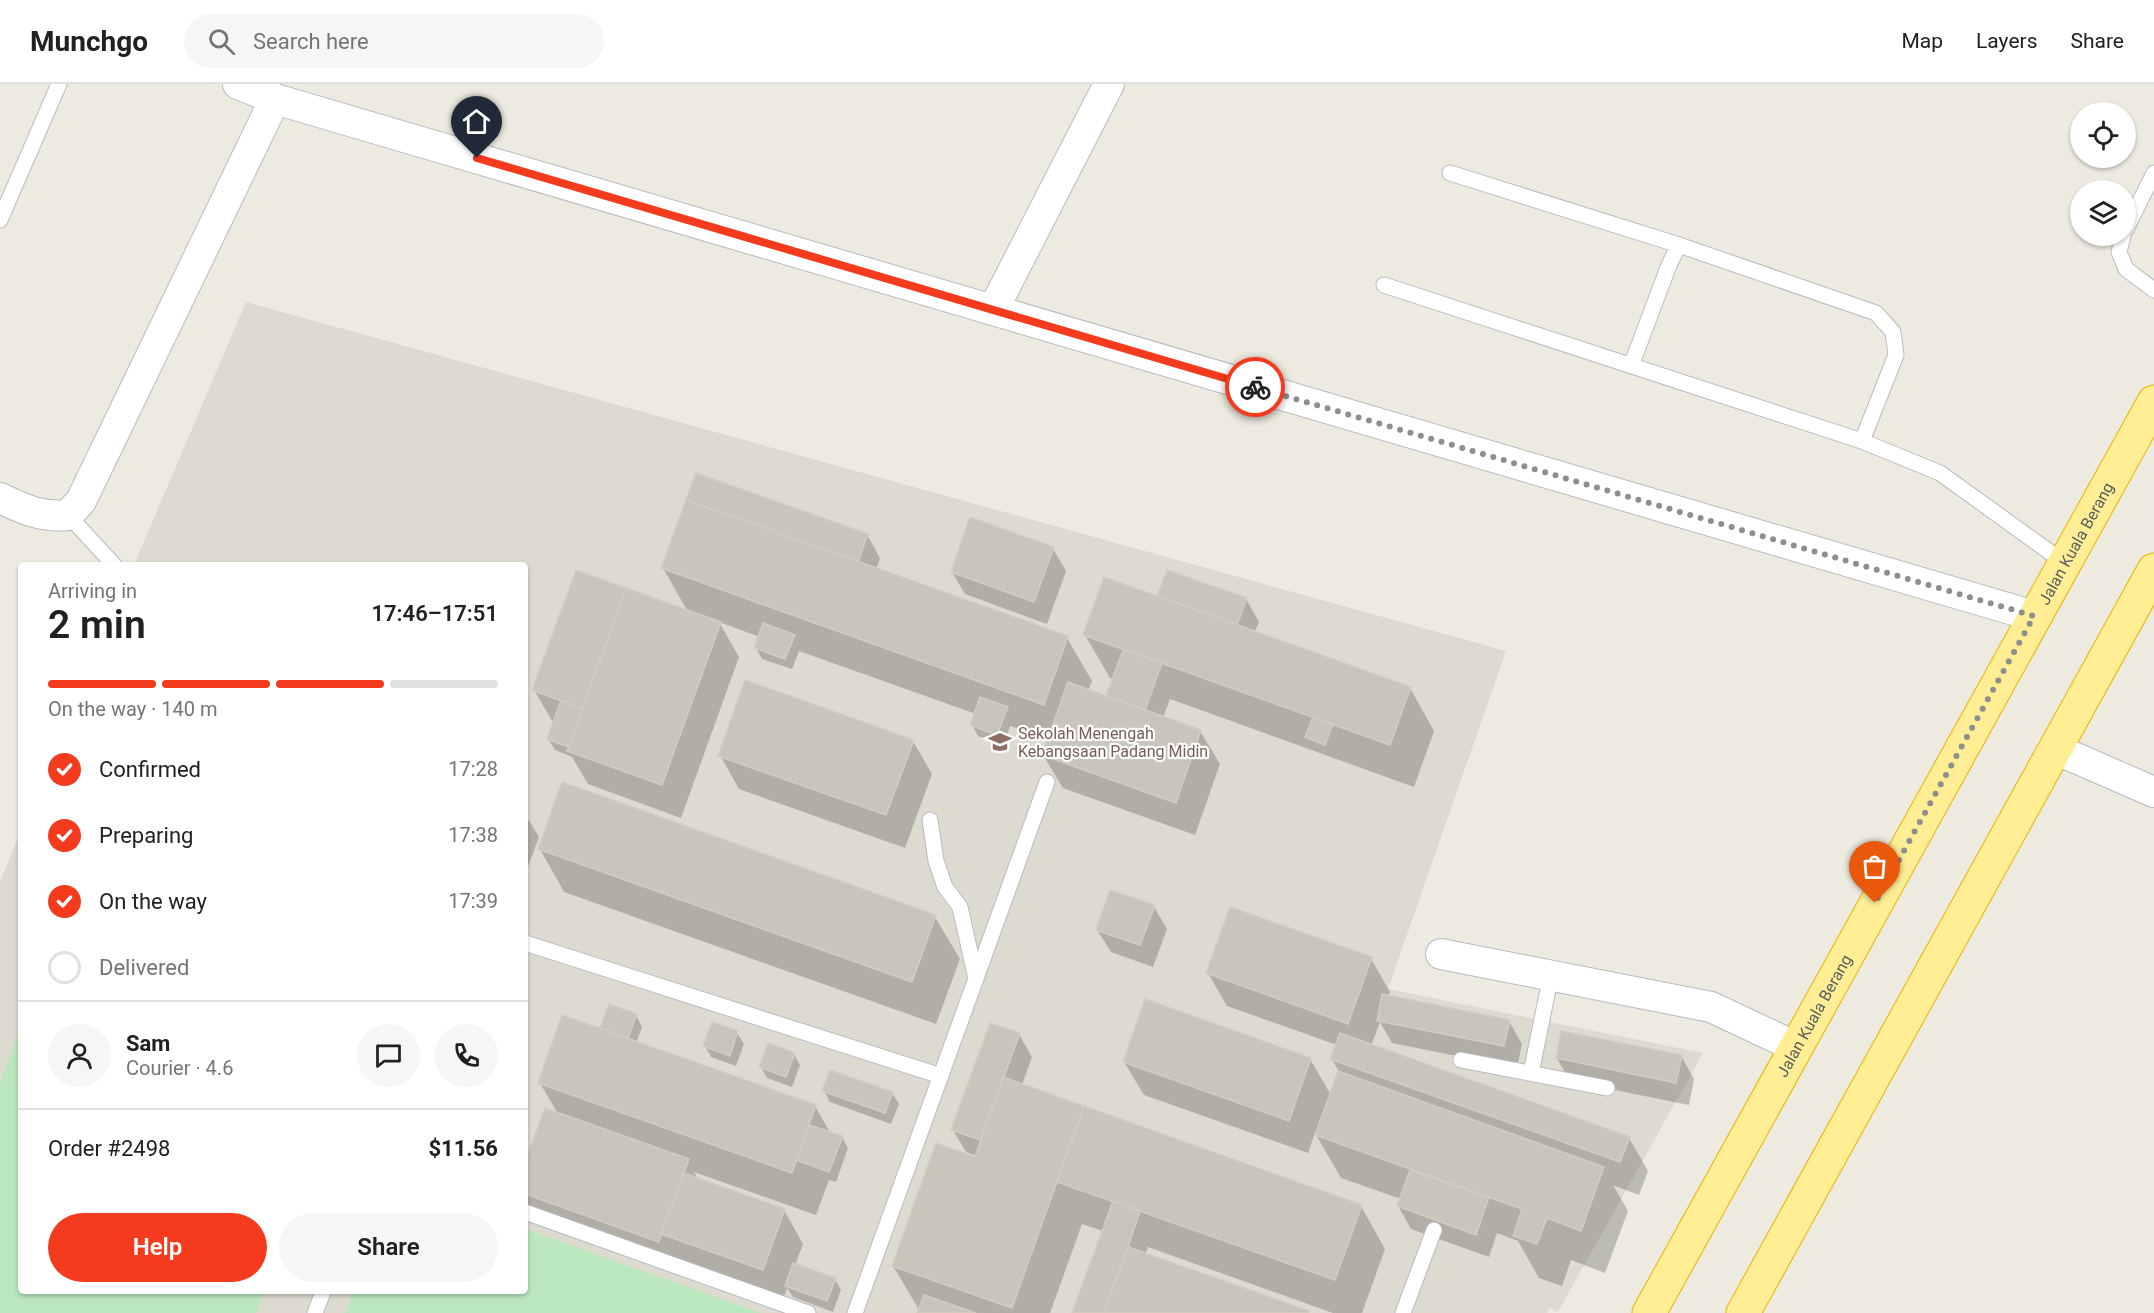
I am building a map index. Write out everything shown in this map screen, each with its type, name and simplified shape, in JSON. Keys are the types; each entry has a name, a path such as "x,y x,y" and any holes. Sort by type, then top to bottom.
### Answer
{"highway":[{"name":"Jalan Kuala Berang","path":"1649,1313 2154,402"},
{"path":"1743,1313 2154,570"}],"street":[{"path":"238,84 275,99 2034,616"},
{"path":"993,310 1109,84"},
{"path":"0,498 51,517 68,515 81,501 275,99"},
{"path":"2055,749 2154,792"},
{"path":"1441,954 1711,1007 1796,1047"}],"lane":[{"path":"0,220 59,84"},
{"path":"1450,173 1679,245 1876,313 1893,332 1896,355 1862,441"},
{"path":"2136,209 2154,173"},
{"path":"1631,366 1669,265 1679,245"},
{"path":"2120,246 2119,252 2126,269 2154,290"},
{"path":"1384,285 1862,441 1940,473 2065,563"},
{"path":"68,515 111,562"},
{"path":"855,1313 1047,782"},
{"path":"930,820 936,861 945,887 960,907 976,979"},
{"path":"528,944 941,1076"},
{"path":"1531,1073 1551,975"},
{"path":"1461,1060 1607,1088"},
{"path":"528,1213 808,1313"},
{"path":"1404,1313 1434,1230"},
{"path":"315,1313 322,1294"}],"shaded area":[{"name":"Sekolah Menengah Kebangsaan Padang Midin","path":"246,302 1506,651 1388,989 1703,1053 1558,1312 1550,1308 1547,1313 0,1313 0,881 18,839 18,1294 528,1294 528,562 135,562"}],"green space":[{"path":"18,1033 18,1294 263,1294 256,1313 0,1313 0,1084"},
{"path":"528,1230 761,1313 345,1313 352,1294 528,1294"}],"building":[{"path":"696,473 868,534 858,562 686,500"},
{"path":"686,500 1068,636 1044,705 661,568"},
{"path":"970,517 1054,547 1034,602 951,572"},
{"path":"576,570 626,588 583,709 532,690"},
{"path":"1167,570 1247,598 1237,625 1157,596"},
{"path":"1104,577 1411,687 1390,745 1083,635"},
{"path":"626,588 721,622 662,785 567,751"},
{"path":"763,623 795,635 785,659 754,648"},
{"path":"1123,650 1162,663 1145,710 1106,696"},
{"path":"745,680 914,740 886,815 718,756"},
{"path":"1068,682 1201,730 1176,803 1042,755"},
{"path":"980,697 1008,707 997,735 970,725"},
{"path":"561,700 583,709 569,747 547,739"},
{"path":"1313,717 1333,724 1325,745 1305,737"},
{"path":"562,782 936,915 912,982 538,849"},
{"path":"1110,890 1155,905 1140,945 1096,930"},
{"path":"1230,907 1372,957 1348,1024 1206,973"},
{"path":"1382,994 1510,1020 1504,1046 1377,1021"},
{"path":"1145,999 1311,1058 1289,1121 1123,1062"},
{"path":"609,1004 637,1014 628,1038 600,1028"},
{"path":"562,1015 816,1105 792,1173 538,1083"},
{"path":"712,1022 738,1031 730,1056 703,1046"},
{"path":"990,1023 1020,1033 981,1140 951,1130"},
{"path":"1561,1031 1682,1055 1676,1083 1556,1058"},
{"path":"1340,1033 1630,1137 1620,1162 1330,1059"},
{"path":"768,1043 795,1053 786,1077 759,1067"},
{"path":"830,1070 893,1092 885,1113 822,1091"},
{"path":"1338,1071 1604,1167 1581,1231 1547,1218 1537,1244 1513,1236 1522,1209 1315,1135"},
{"path":"1003,1077 1084,1106 1012,1308 892,1266 936,1143 975,1157"},
{"path":"1084,1106 1362,1205 1335,1280 1057,1182"},
{"path":"545,1108 689,1159 659,1242 528,1195 528,1154"},
{"path":"809,1125 843,1136 829,1172 796,1160"},
{"path":"1410,1170 1489,1197 1476,1235 1397,1206"},
{"path":"684,1173 785,1209 763,1270 661,1234"},
{"path":"1113,1201 1140,1211 1104,1313 1072,1313"},
{"path":"1128,1247 1309,1311 1308,1313 1104,1313"},
{"path":"793,1263 836,1278 827,1301 785,1286"},
{"path":"924,1295 976,1313 917,1313"}],"way so far":[{"path":"1255,387 2034,616 1875,903"}],"place":[{"name":"Sekolah Menengah Kebangsaan Padang Midin","path":"1000,742"}],"route":[{"path":"477,158 1255,387"}]}
